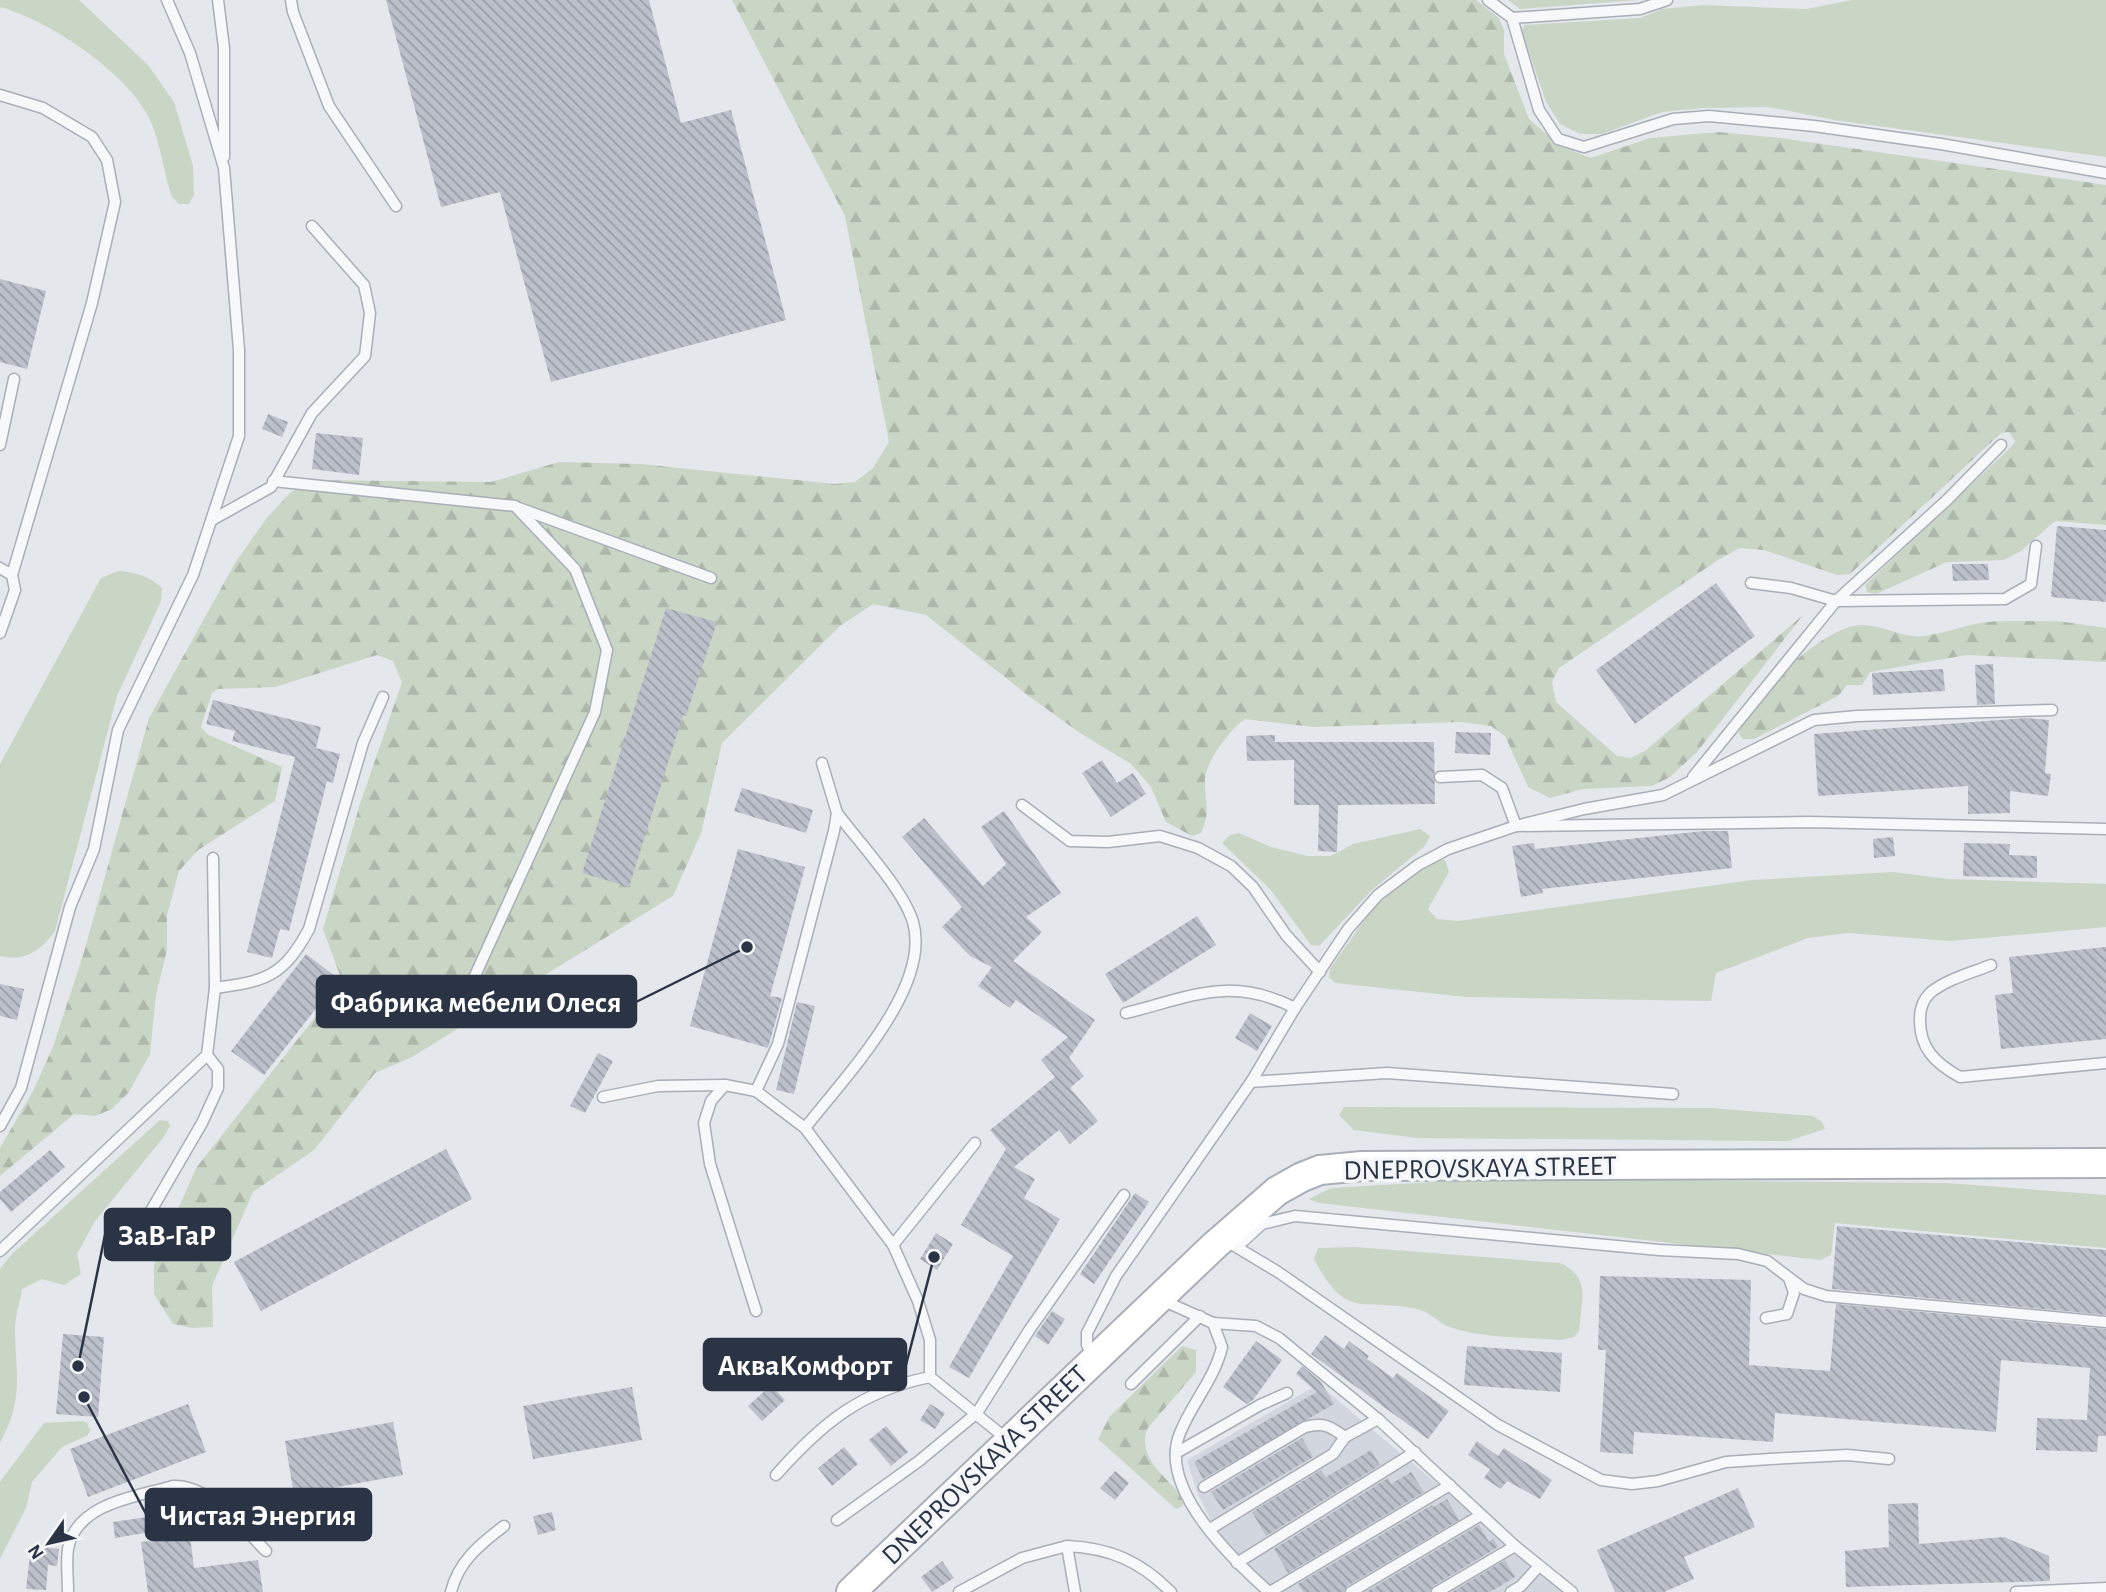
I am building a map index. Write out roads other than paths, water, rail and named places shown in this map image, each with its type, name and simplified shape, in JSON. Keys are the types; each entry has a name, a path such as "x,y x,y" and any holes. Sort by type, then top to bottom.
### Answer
{"main road":[{"name":"DNEPROVSKAYA STREET","path":"851,1592 1159,1299 1227,1245 1277,1191 1320,1170 1362,1166 2106,1163"}],"lane":[{"path":"167,0 190,53 224,168"},
{"path":"0,1126 21,1088 70,907 94,849 118,730 193,575 239,436 239,350 224,168 224,48 218,0"},
{"path":"291,0 293,12 329,106 396,206"},
{"path":"1488,0 1513,18 1539,110 1558,139 1584,147 1673,119 1709,116 1814,126 1941,144 2106,173"},
{"path":"1513,18 1640,9 1667,0"},
{"path":"0,94 43,108 92,137 107,160 115,202 92,303 12,575 15,590 0,632"},
{"path":"212,520 271,487 312,413 365,356 370,313 364,285 312,226"},
{"path":"0,445 14,379"},
{"path":"1691,780 1836,601 1947,500 2001,444"},
{"path":"273,481 515,506 711,578"},
{"path":"473,980 595,712 607,650 575,569 515,506"},
{"path":"1751,583 1791,588 1836,601 2005,599 2031,584 2036,545"},
{"path":"0,568 12,575"},
{"path":"215,988 260,982 282,967 297,952 309,929 363,743 383,697"},
{"path":"1094,1360 1087,1345 1087,1333 1104,1294 1251,1082 1294,1008 1349,929 1378,895 1418,865 1448,849 1516,826 1584,809 1663,795 1814,720 2052,710"},
{"path":"805,1128 868,1047 906,988 917,945 913,920 888,879 836,813 822,762"},
{"path":"1440,777 1482,775 1492,781 1502,788 1516,826"},
{"path":"1022,805 1070,841 1108,842 1160,836 1198,848 1231,866 1253,887 1286,935 1320,972"},
{"path":"756,1091 778,1044 818,897 836,813"},
{"path":"1516,826 1809,822 2106,829"},
{"path":"0,1251 207,1055 215,988 213,858"},
{"path":"1991,965 1942,984 1927,995 1920,1008 1919,1035 1929,1054 1942,1066 1960,1077 2106,1063"},
{"path":"1126,1013 1228,989 1268,995 1294,1008"},
{"path":"127,1252 202,1123 218,1088 218,1069 207,1055"},
{"path":"1251,1082 1387,1073 1673,1094"},
{"path":"725,1085 711,1101 704,1123 708,1150 756,1311"},
{"path":"603,1097 658,1086 725,1085 756,1091 805,1128 893,1245 918,1301 930,1340 930,1377"},
{"path":"893,1245 975,1143"},
{"path":"837,1520 927,1455 977,1413 1030,1329 1124,1195"},
{"path":"1889,1459 1847,1455 1737,1461 1658,1481 1632,1484 1601,1480 1499,1425 1227,1245 1262,1224 1295,1216 1659,1250 1738,1254 1767,1261 1804,1289 1826,1296 2106,1322"},
{"path":"1766,1318 1787,1314 1794,1293 1787,1274"},
{"path":"1159,1299 1213,1323 1244,1324 1263,1329 1378,1419 1539,1566 1560,1589 1572,1592"},
{"path":"1131,1384 1200,1316"},
{"path":"1213,1323 1222,1346 1219,1359 1180,1433 1175,1468 1186,1495 1210,1529 1237,1563 1270,1592 1450,1485"},
{"path":"776,1475 805,1443 854,1405 896,1384 930,1377 1008,1440"},
{"path":"1176,1453 1260,1405 1287,1393"},
{"path":"1210,1529 1333,1454 1345,1437 1378,1419"},
{"path":"1204,1487 1305,1427 1318,1423 1329,1425 1345,1437"},
{"path":"1237,1563 1415,1452"},
{"path":"68,1592 70,1539 85,1516 99,1509 173,1486 185,1485 207,1497 266,1551"},
{"path":"1351,1592 1482,1515"},
{"path":"450,1592 461,1566 479,1545 504,1526"},
{"path":"959,1592 1021,1558 1067,1546 1100,1548 1131,1562 1171,1592"},
{"path":"1067,1546 1075,1592"},
{"path":"1437,1592 1515,1546"},
{"path":"1511,1592 1521,1586 1539,1566"},
{"path":"2016,1592 2106,1588"}],"place":[{"name":"Фабрика мебели Олеся","path":"747,947"},
{"name":"АкваКомфорт","path":"934,1257"},
{"name":"ЗаВ-ГаР","path":"78,1366"},
{"name":"Чистая Энергия","path":"84,1397"}]}
